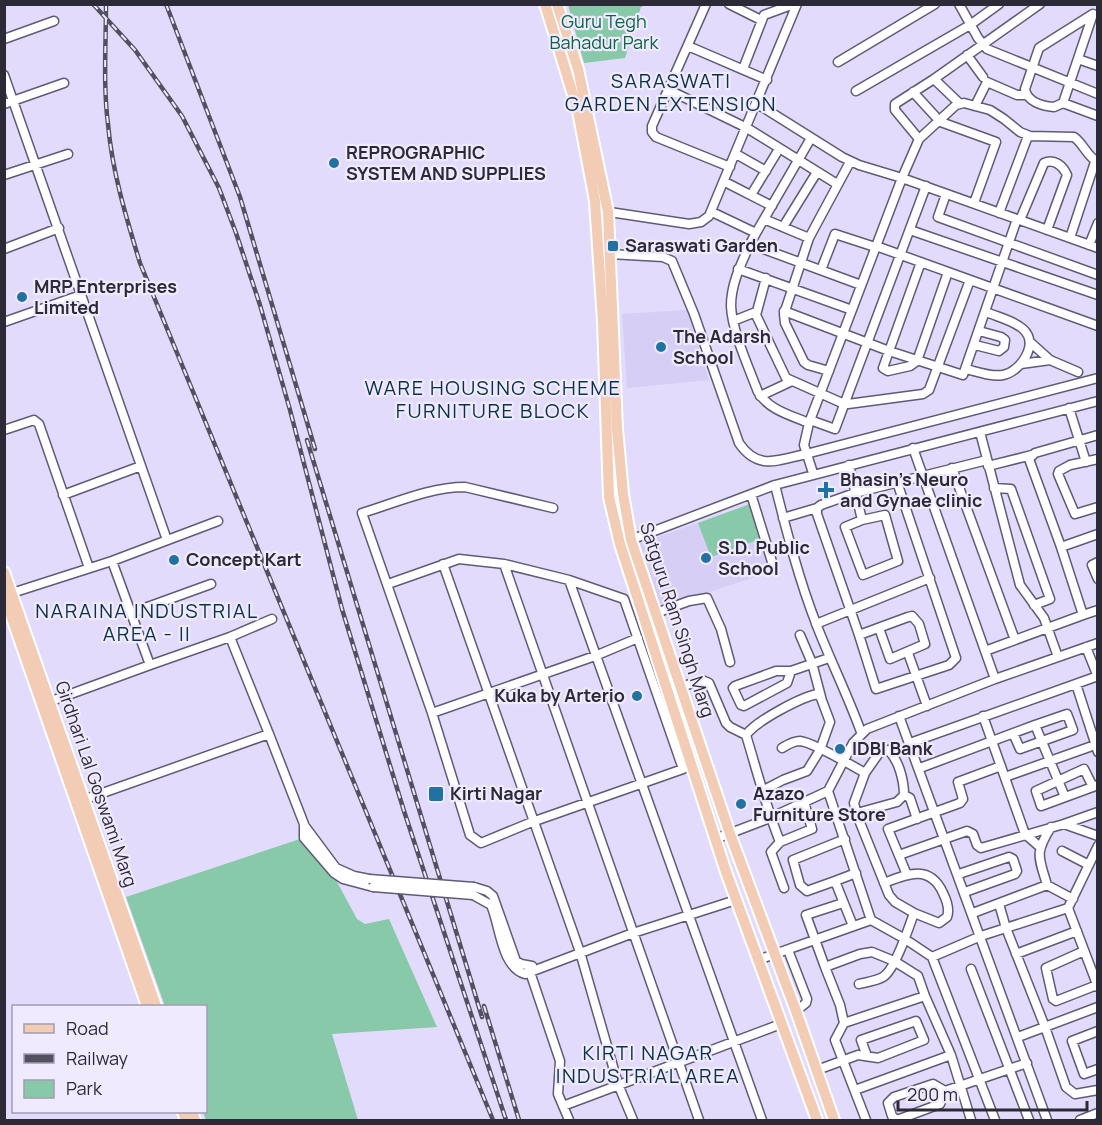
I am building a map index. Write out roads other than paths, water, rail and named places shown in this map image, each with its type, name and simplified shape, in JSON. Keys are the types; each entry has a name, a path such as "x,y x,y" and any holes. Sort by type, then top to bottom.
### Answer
{"main road":[{"name":"Satguru Ram Singh Marg","path":"545,4 578,111 596,209 609,497 620,544 688,768 817,1120"},
{"name":"Satguru Ram Singh Marg","path":"557,4 578,69 608,212 617,429 623,495 631,540 730,834 776,954 834,1120"},
{"name":"Girdhari Lal Goswami Marg","path":"4,572 8,594 80,801 147,1005"},
{"name":"Girdhari Lal Goswami Marg","path":"80,801 156,1005"}],"street":[{"path":"706,4 652,126 654,134 730,167"},
{"path":"729,4 761,20"},
{"path":"596,209 689,224 701,222 712,212 767,80 795,4"},
{"path":"742,69 765,14 795,4"},
{"path":"838,62 935,4"},
{"path":"959,4 983,44 992,53 1070,84 1097,91"},
{"path":"856,91 970,24 999,4"},
{"path":"919,139 894,106 1040,4"},
{"path":"1093,15 1078,59 1063,103 1054,108 1032,101 1026,95 1025,89 1039,48 1093,15"},
{"path":"4,39 54,21"},
{"path":"688,46 767,80"},
{"path":"967,56 983,77"},
{"path":"1078,59 1098,66"},
{"path":"4,75 9,102 36,164 167,540"},
{"path":"934,79 959,103 996,113 1028,136 1074,137 1079,140 1096,162 1070,238"},
{"path":"975,106 987,82 1017,94 1026,95"},
{"path":"9,102 64,84"},
{"path":"669,90 747,128 837,184"},
{"path":"913,92 937,119 996,142 974,203"},
{"path":"756,103 850,162 926,186 1093,247 1098,223"},
{"path":"813,473 804,440 809,421 902,178 919,139 937,119 959,103"},
{"path":"1063,103 1098,116"},
{"path":"999,213 1028,136"},
{"path":"811,138 750,244 738,268 732,295 733,321 760,396 772,407 835,429 926,186"},
{"path":"751,195 779,149"},
{"path":"4,175 68,154"},
{"path":"736,154 766,171"},
{"path":"784,312 961,376 975,345 1009,243 1044,163 1048,161 1064,168 1067,175 1047,230"},
{"path":"829,371 804,362 785,323 784,312 808,238 850,162"},
{"path":"783,228 817,172"},
{"path":"725,182 772,206"},
{"path":"946,194 938,217 1098,275"},
{"path":"712,212 756,233"},
{"path":"764,219 808,238"},
{"path":"4,249 59,228"},
{"path":"910,230 1098,295"},
{"path":"820,270 835,234 901,255 1098,326"},
{"path":"750,244 861,285"},
{"path":"610,254 663,257 672,261 694,314 740,443 748,455 755,459 770,462 806,454 1098,378"},
{"path":"921,262 883,368 888,371 910,366 917,361 948,272"},
{"path":"738,268 852,310"},
{"path":"766,278 756,312 783,373 790,382 845,403 923,394 929,390 970,280"},
{"path":"4,322 81,295"},
{"path":"733,321 756,312"},
{"path":"986,312 1015,323 1026,331 1030,342 1050,360 1078,372"},
{"path":"975,345 999,351 1006,343 1001,338 979,331"},
{"path":"966,369 999,376 1010,374 1027,355 1030,342"},
{"path":"1021,364 1050,360"},
{"path":"760,396 790,382"},
{"path":"620,544 775,485 813,473 1098,401"},
{"path":"1069,408 1086,462"},
{"path":"4,430 36,421 89,568"},
{"path":"980,432 1020,585 1042,614 1058,657"},
{"path":"783,518 855,493 952,468 1032,455 1098,435"},
{"path":"913,448 995,679"},
{"path":"1032,455 1030,462 1083,615"},
{"path":"1098,459 1064,467 1058,474 1075,514 1098,507"},
{"path":"849,465 862,520"},
{"path":"63,495 141,466"},
{"path":"952,468 1015,640"},
{"path":"817,508 817,514 851,609 876,689 916,676 949,665 956,658 897,482"},
{"path":"775,485 796,570 829,658 861,732"},
{"path":"388,584 459,559 504,564 569,580 624,599 688,768 532,822 481,843 470,835 432,713 362,513 439,489 453,487 465,487 553,508"},
{"path":"994,488 1011,489 1050,599 1034,605"},
{"path":"751,494 773,565"},
{"path":"885,515 898,561 863,575 845,527 862,520 885,515"},
{"path":"8,594 112,561 218,521"},
{"path":"1061,547 1098,534"},
{"path":"112,561 150,665"},
{"path":"1098,562 1092,565 1098,579"},
{"path":"443,564 532,822 580,952 618,1084 633,1120"},
{"path":"504,564 699,1120"},
{"path":"816,624 930,578"},
{"path":"569,580 762,1120"},
{"path":"131,613 211,584"},
{"path":"656,613 689,601 707,598 721,629 730,662"},
{"path":"985,651 1098,610"},
{"path":"859,635 908,617 915,618 919,624 925,644 890,659 879,628"},
{"path":"46,703 230,637 272,619"},
{"path":"762,791 807,771 820,750 830,724 812,663 800,635"},
{"path":"230,637 304,824 336,868 371,883 474,891 493,896 516,961 532,969 736,900"},
{"path":"432,713 595,656 638,638"},
{"path":"715,839 770,818 828,791 843,760 861,732 995,679 1098,643"},
{"path":"910,743 1097,677 1086,647"},
{"path":"908,653 927,706"},
{"path":"791,671 787,683 744,706 741,705 733,688 735,686 776,671 791,671 829,658"},
{"path":"681,687 702,680 709,683 726,723 746,735 770,818 780,842"},
{"path":"1005,777 1096,749 1076,684"},
{"path":"746,735 757,724 782,710 816,694 821,698"},
{"path":"920,768 1013,733 1067,714 1072,730 1020,749 1013,733"},
{"path":"899,716 959,874 1047,1120"},
{"path":"983,716 1025,834 1040,847"},
{"path":"1035,726 1043,740 1065,797"},
{"path":"80,801 269,734"},
{"path":"782,748 799,741 843,760 865,773"},
{"path":"884,883 907,875 920,874 936,881 943,891 949,913 939,924 895,902 884,883 856,813 854,803 865,773 879,753 888,750 893,755 904,795"},
{"path":"907,875 888,829 962,802 958,782 1001,766"},
{"path":"1084,769 1095,786 1041,806 1036,791 1059,781 1084,769"},
{"path":"828,791 871,920 932,957 995,1120"},
{"path":"856,813 897,802 904,795"},
{"path":"904,795 910,798 917,819"},
{"path":"784,888 771,852 780,842 812,829 804,802"},
{"path":"899,855 969,831 981,848 1098,812"},
{"path":"1064,824 1098,836"},
{"path":"1051,827 1038,854 1047,885 1073,899"},
{"path":"845,839 793,860 800,885 807,891 856,873"},
{"path":"932,957 981,936 1068,908 1098,846"},
{"path":"1062,850 1089,865"},
{"path":"959,874 1009,857 1012,857 1015,865 1017,871 1015,874 965,892"},
{"path":"835,881 853,926"},
{"path":"973,913 1047,885"},
{"path":"843,903 806,915 840,1005 844,1023 836,1040 866,1120"},
{"path":"999,904 1066,1087 1076,1094 1098,1090"},
{"path":"1068,908 1077,931 1097,986 1056,1001 1053,999 1046,968 1084,951"},
{"path":"860,984 882,978 887,974 905,939 914,913"},
{"path":"758,960 871,920"},
{"path":"1016,954 1077,931"},
{"path":"788,950 807,999 806,1003 796,1011"},
{"path":"825,967 866,952 894,961 918,976 951,1055 971,1119 961,1120"},
{"path":"1088,962 1098,959"},
{"path":"532,969 560,1061 558,1089 569,1120"},
{"path":"971,969 1029,1120"},
{"path":"844,1023 925,996"},
{"path":"1018,1037 1098,1007"},
{"path":"817,1070 858,1055 878,1058 924,1040 916,1021 861,1040 867,1056"},
{"path":"563,1106 781,1024"},
{"path":"1098,1031 1072,1041 1084,1074 1098,1069"},
{"path":"855,1090 951,1055"},
{"path":"945,1091 940,1104 897,1120 892,1116 888,1102 894,1097 933,1084 945,1091 1027,1063"},
{"path":"1080,1120 1098,1113"}],"railway":[{"path":"93,4 135,50 182,116 219,188 236,233 260,305 290,410 342,609 404,811 506,1120"},
{"path":"106,4 106,109 110,142 120,194 140,263 493,1120"},
{"path":"166,4 240,197 315,449"},
{"path":"307,440 482,1017"},
{"path":"484,1006 519,1120"}],"place":[{"name":"REPROGRAPHIC SYSTEM AND SUPPLIES","path":"334,163"},
{"name":"Saraswati Garden","path":"613,246"},
{"name":"MRP Enterprises Limited","path":"22,297"},
{"name":"The Adarsh School","path":"661,347"},
{"name":"Bhasin's Neuro and Gynae clinic","path":"826,490"},
{"name":"S.D. Public School","path":"706,558"},
{"name":"Concept Kart","path":"174,560"},
{"name":"Kuka by Arterio","path":"637,696"},
{"name":"IDBI Bank","path":"840,749"},
{"name":"Kirti Nagar","path":"436,794"},
{"name":"Azazo Furniture Store","path":"741,804"}],"district":[{"name":"SARASWATI GARDEN EXTENSION","path":"671,92"},
{"name":"WARE HOUSING SCHEME FURNITURE BLOCK","path":"493,400"},
{"name":"NARAINA INDUSTRIAL AREA - II","path":"147,622"},
{"name":"KIRTI NAGAR INDUSTRIAL AREA","path":"648,1064"}],"park label":[{"name":"Guru Tegh Bahadur Park","path":"604,32"}]}
